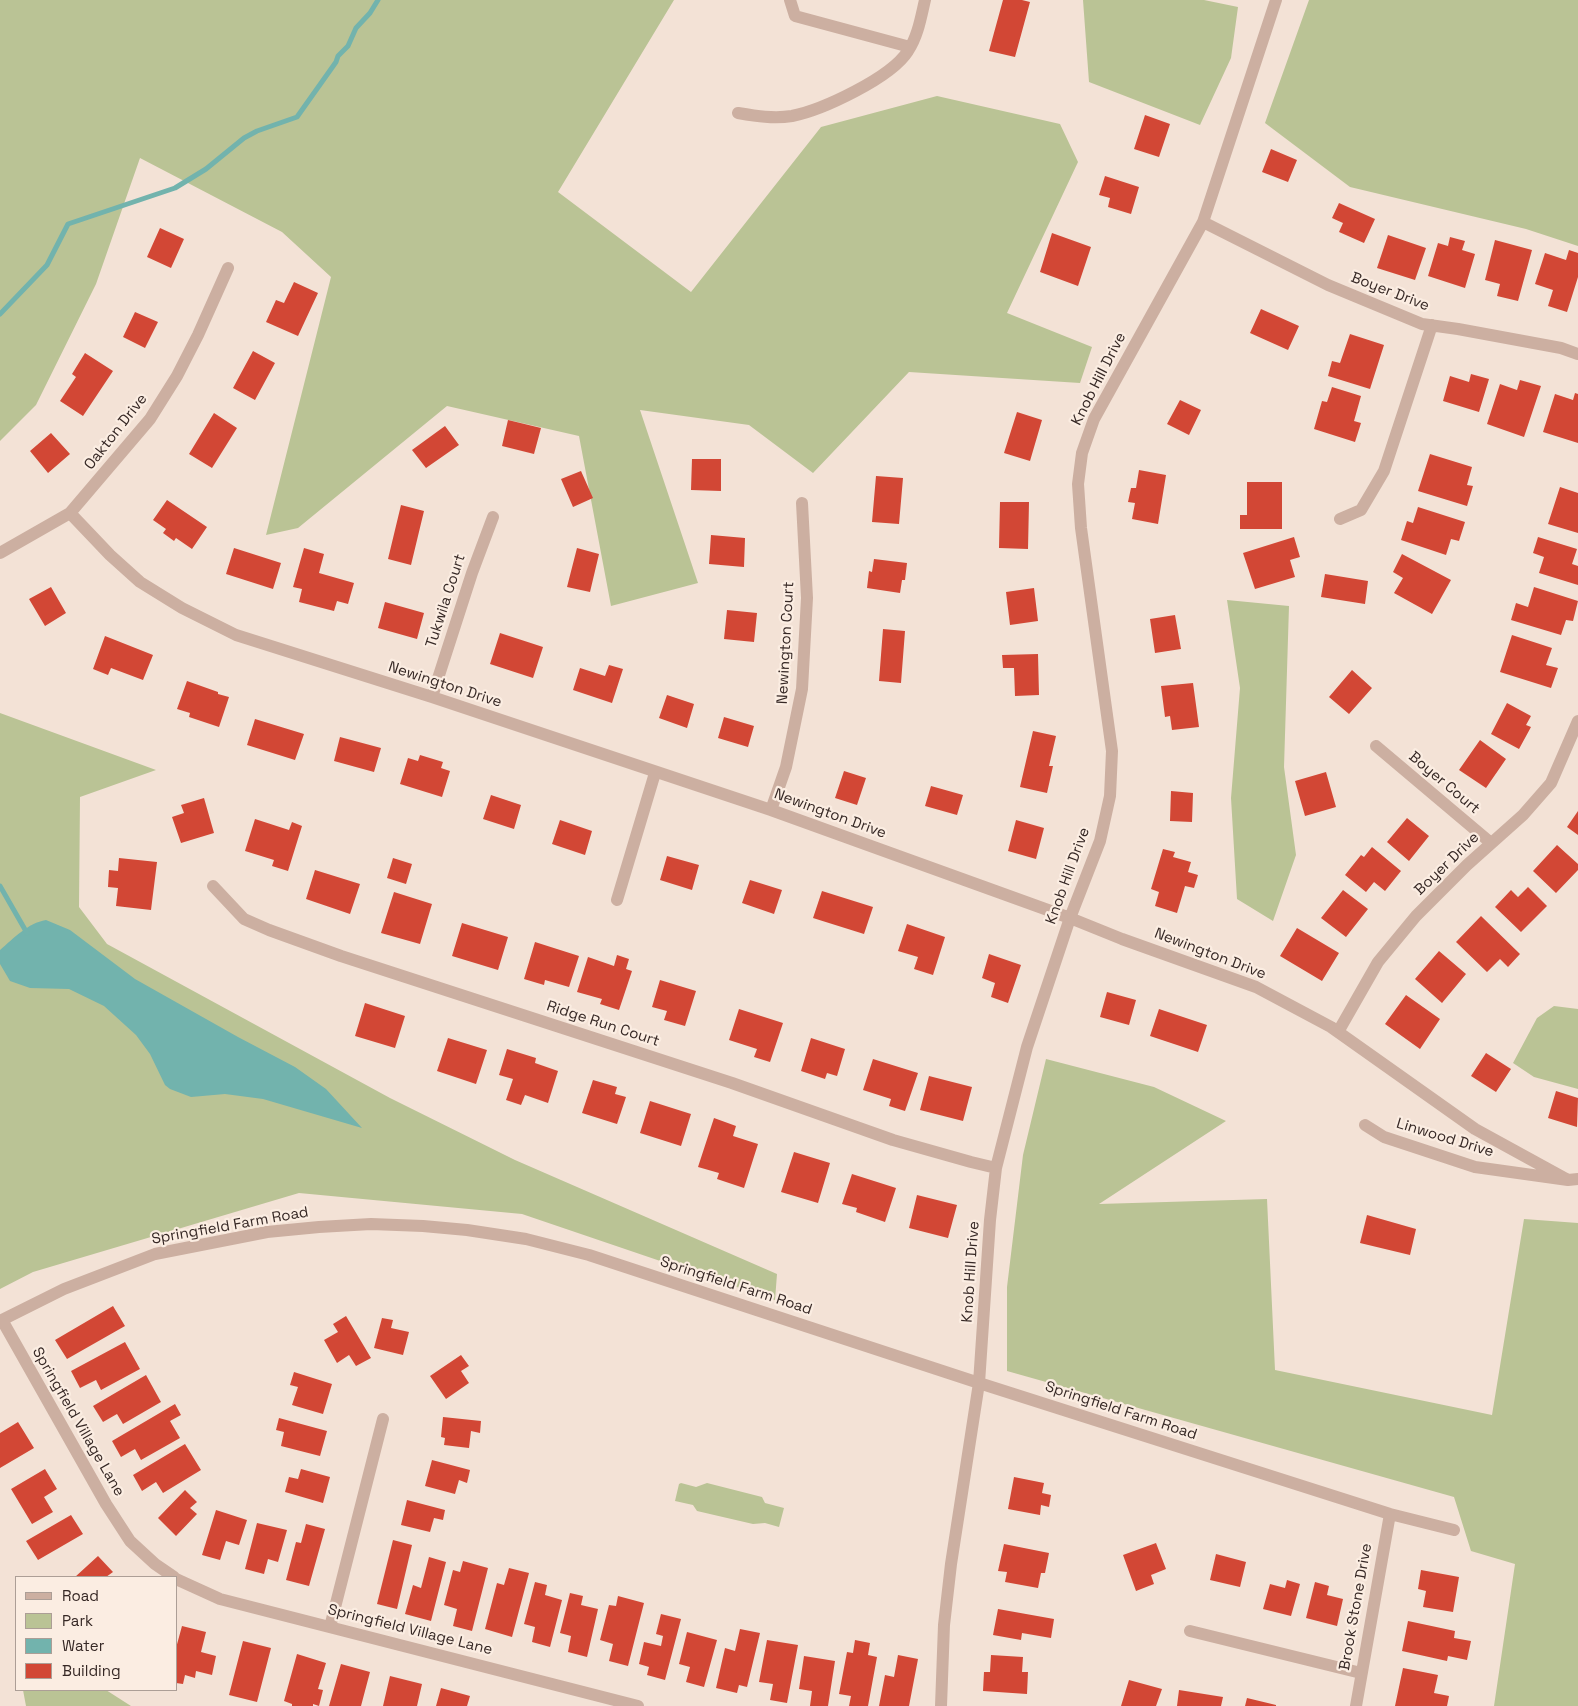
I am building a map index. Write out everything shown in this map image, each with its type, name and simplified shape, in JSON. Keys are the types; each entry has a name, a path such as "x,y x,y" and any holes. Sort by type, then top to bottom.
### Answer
{"street":[{"path":"790,0 795,16 909,49"},
{"path":"738,113 769,118 790,116 811,111 860,89 890,70 909,49 919,26 926,0"},
{"name":"Knob Hill Drive","path":"941,1706 944,1625 979,1383 990,1220 996,1168 1026,1047 1070,918 1100,841 1110,796 1112,751 1081,528 1078,484 1082,453 1094,419 1203,222 1276,0"},
{"name":"Boyer Drive","path":"1203,222 1328,285 1422,324 1551,346 1578,354"},
{"name":"Oakton Drive","path":"0,553 70,513 150,419 185,360 228,268"},
{"path":"1340,518 1361,510 1384,471 1432,325"},
{"name":"Newington Court","path":"771,810 786,767 802,689 807,598 802,504"},
{"name":"Newington Drive","path":"70,513 110,555 140,582 182,608 236,634 771,810 1256,987 1338,1032 1475,1129 1573,1180"},
{"name":"Tukwila Court","path":"432,697 472,573 493,517"},
{"name":"Boyer Drive","path":"1338,1032 1378,962 1416,916 1467,865 1523,815 1551,783 1578,721"},
{"name":"Boyer Court","path":"1376,746 1491,843"},
{"path":"617,900 655,773"},
{"name":"Ridge Run Court","path":"213,886 244,919 287,937 724,1080 892,1140 996,1168"},
{"name":"Linwood Drive","path":"1365,1125 1384,1136 1475,1167 1573,1180"},
{"name":"Springfield Farm Road","path":"1,1321 64,1289 155,1254 267,1232 319,1226 371,1224 423,1226 474,1231 526,1239 589,1255 979,1383 1390,1514 1454,1530"},
{"name":"Springfield Village Lane","path":"1,1321 106,1504 130,1541 155,1564 172,1576"},
{"path":"330,1627 383,1419"},
{"name":"Brook Stone Drive","path":"1356,1706 1390,1514"},
{"name":"Springfield Village Lane","path":"178,1579 216,1598 638,1706"},
{"path":"1190,1631 1361,1673"}],"green space":[{"path":"0,0 674,0 558,192 691,292 821,127 937,96 1060,124 1078,162 1007,313 1092,347 1080,383 909,372 813,473 749,425 640,410 698,583 611,606 579,436 447,406 298,528 266,535 331,277 282,232 140,158 96,284 36,405 0,441"},
{"path":"1083,0 1204,0 1238,7 1231,58 1200,125 1089,82"},
{"path":"1309,0 1578,0 1578,246 1526,229 1350,187 1265,123"},
{"path":"1227,600 1289,606 1284,767 1296,855 1273,921 1237,899 1231,798 1240,688"},
{"path":"0,713 156,770 80,797 79,907 107,944 390,1098 515,1160 777,1274 775,1300 522,1214 299,1193 33,1272 0,1289"},
{"path":"1554,1006 1578,1009 1578,1089 1534,1077 1513,1063 1537,1018"},
{"path":"1046,1059 1154,1087 1226,1121 1099,1204 1267,1199 1275,1370 1492,1415 1524,1219 1578,1223 1578,1706 1494,1706 1515,1564 1471,1551 1454,1497 1007,1371 1007,1287 1023,1155"},
{"path":"707,1483 762,1497 765,1503 784,1508 779,1527 765,1523 753,1524 697,1511 693,1505 675,1501 679,1484 696,1487"},
{"path":"23,1691 108,1691 131,1706 26,1706"}],"water":[{"path":"46,920 70,930 135,979 295,1067 326,1089 362,1128 263,1099 225,1094 191,1097 170,1089 165,1085 150,1054 136,1035 104,1006 69,989 30,988 10,981 0,964 0,950 33,924"}],"building":[{"path":"1003,0 1030,2 1015,57 989,51"},
{"path":"1145,115 1170,124 1159,157 1134,149"},
{"path":"1271,149 1297,160 1288,182 1262,172"},
{"path":"1105,176 1139,187 1131,214 1108,207 1110,198 1099,195"},
{"path":"1339,203 1375,219 1364,243 1339,232 1343,223 1332,218"},
{"path":"160,228 184,239 171,268 147,257"},
{"path":"1052,233 1091,247 1078,286 1040,272"},
{"path":"1388,235 1426,248 1415,280 1377,268"},
{"path":"1450,237 1465,241 1462,250 1475,254 1465,288 1428,276 1438,243 1448,246"},
{"path":"1495,240 1532,250 1518,301 1497,296 1500,284 1485,280"},
{"path":"1569,250 1578,253 1578,277 1567,312 1548,306 1553,290 1535,284 1545,253 1566,260"},
{"path":"294,282 318,293 298,336 266,322 276,300 284,303"},
{"path":"1261,309 1299,326 1288,350 1250,333"},
{"path":"135,312 158,322 145,348 123,337"},
{"path":"1350,334 1384,345 1370,389 1328,376 1332,361 1340,363"},
{"path":"253,351 275,363 255,400 233,388"},
{"path":"85,353 113,371 83,416 60,401 76,377 72,374"},
{"path":"1471,374 1489,379 1479,412 1443,401 1450,376 1469,382"},
{"path":"1520,380 1541,386 1524,437 1487,424 1500,384 1517,390"},
{"path":"1332,387 1361,396 1354,421 1361,423 1355,442 1314,429 1322,401 1327,402"},
{"path":"1575,393 1578,394 1578,443 1543,432 1555,394 1573,400"},
{"path":"1180,400 1201,410 1189,435 1167,424"},
{"path":"1017,412 1042,420 1030,461 1004,453"},
{"path":"214,413 237,428 212,468 189,454"},
{"path":"508,420 541,428 534,454 502,446"},
{"path":"445,426 459,445 426,468 412,450"},
{"path":"51,433 70,454 48,473 30,451"},
{"path":"1430,454 1472,467 1467,485 1473,486 1467,506 1418,491"},
{"path":"692,459 721,459 721,491 691,490"},
{"path":"1139,470 1166,475 1158,524 1132,519 1135,503 1128,502 1131,488 1136,488"},
{"path":"581,471 593,498 573,507 561,479"},
{"path":"876,476 903,478 899,524 872,522"},
{"path":"1247,482 1282,482 1282,529 1240,529 1240,515 1247,515"},
{"path":"1560,487 1578,493 1578,533 1548,524"},
{"path":"167,500 207,527 192,549 176,538 174,541 163,533 166,529 153,520"},
{"path":"1000,502 1029,502 1028,549 999,548"},
{"path":"401,505 424,511 411,565 388,559"},
{"path":"1418,507 1465,522 1459,541 1451,539 1446,555 1401,540 1407,521 1413,523"},
{"path":"711,535 745,538 744,567 709,564"},
{"path":"1294,537 1300,557 1290,560 1295,577 1255,589 1243,553"},
{"path":"1538,537 1577,549 1572,564 1578,566 1578,585 1539,573 1544,557 1533,553"},
{"path":"234,548 281,563 273,589 226,574"},
{"path":"304,548 324,554 319,573 354,583 348,604 337,601 334,611 299,602 302,589 293,587"},
{"path":"577,548 599,554 590,592 567,587"},
{"path":"1402,554 1451,580 1432,614 1394,593 1403,578 1393,572"},
{"path":"874,559 907,563 905,580 902,580 900,593 867,588 869,571 872,572"},
{"path":"1325,574 1368,581 1365,604 1321,597"},
{"path":"51,587 66,613 45,626 29,599"},
{"path":"1534,587 1578,601 1573,621 1566,620 1561,635 1511,620 1516,603 1528,607"},
{"path":"1034,588 1038,621 1010,625 1006,592"},
{"path":"385,602 424,613 417,639 378,628"},
{"path":"727,610 757,613 754,642 724,639"},
{"path":"1175,615 1181,649 1155,653 1150,619"},
{"path":"883,629 905,631 901,683 879,681"},
{"path":"500,633 543,647 533,678 490,664"},
{"path":"1512,635 1552,648 1546,665 1558,668 1551,688 1500,672"},
{"path":"105,636 153,655 143,680 111,668 108,675 93,669"},
{"path":"1038,654 1039,695 1015,696 1014,668 1003,668 1002,655"},
{"path":"609,665 623,669 612,703 573,690 580,668 605,676"},
{"path":"1352,670 1372,688 1349,714 1329,697"},
{"path":"187,681 229,697 219,727 189,717 190,713 177,709"},
{"path":"1193,683 1199,727 1172,730 1170,716 1165,717 1161,686"},
{"path":"667,695 694,704 687,728 659,718"},
{"path":"1507,703 1531,716 1526,725 1531,727 1519,749 1491,734"},
{"path":"724,717 754,726 748,747 718,738"},
{"path":"255,719 304,734 295,760 247,745"},
{"path":"1033,731 1056,736 1049,766 1053,766 1047,793 1020,787"},
{"path":"340,737 381,748 374,772 334,761"},
{"path":"1480,740 1506,759 1486,788 1459,770"},
{"path":"420,755 443,762 441,768 450,771 442,797 400,784 408,758 418,761"},
{"path":"844,771 866,778 857,805 835,798"},
{"path":"1326,772 1336,807 1305,816 1295,781"},
{"path":"931,786 963,795 957,815 925,806"},
{"path":"1171,791 1193,793 1192,822 1170,821"},
{"path":"491,795 521,805 514,829 483,819"},
{"path":"204,798 214,833 181,843 172,817 184,813 181,805"},
{"path":"1578,811 1578,835 1567,827"},
{"path":"1407,818 1429,836 1409,861 1387,842"},
{"path":"255,819 289,830 292,822 302,826 288,871 272,866 274,860 245,851"},
{"path":"560,820 592,831 585,855 552,844"},
{"path":"1016,820 1044,828 1036,859 1008,851"},
{"path":"1557,845 1578,864 1578,870 1556,893 1533,871"},
{"path":"1372,847 1401,871 1385,891 1374,882 1366,892 1345,875 1361,855 1364,857"},
{"path":"1163,849 1175,852 1173,857 1191,862 1188,872 1198,875 1194,888 1185,886 1177,913 1155,906 1159,892 1151,889"},
{"path":"667,856 699,865 692,890 660,880"},
{"path":"119,858 157,862 151,910 116,906 118,888 108,887 109,870 118,871"},
{"path":"393,858 412,864 406,884 387,878"},
{"path":"315,870 360,884 350,914 306,899"},
{"path":"750,880 782,890 774,914 742,903"},
{"path":"1528,887 1547,906 1521,932 1495,907 1511,890 1518,897"},
{"path":"1343,890 1368,909 1346,937 1321,918"},
{"path":"822,891 873,907 864,934 813,918"},
{"path":"394,892 432,904 420,944 381,933"},
{"path":"1481,916 1520,954 1508,967 1500,959 1487,972 1456,942"},
{"path":"462,923 508,937 498,970 452,956"},
{"path":"907,924 945,937 933,975 914,969 918,957 898,951"},
{"path":"1297,928 1339,953 1322,981 1280,956"},
{"path":"535,942 579,956 569,987 545,980 544,985 524,979"},
{"path":"1439,951 1466,974 1442,1003 1415,979"},
{"path":"989,954 1021,965 1008,1003 991,997 995,983 982,978"},
{"path":"617,955 629,959 626,969 632,971 619,1010 600,1004 602,999 577,992 588,957 614,966"},
{"path":"660,980 696,991 685,1026 664,1020 667,1011 652,1007"},
{"path":"1107,992 1136,1000 1129,1025 1100,1017"},
{"path":"1406,995 1440,1019 1420,1049 1385,1024"},
{"path":"365,1003 405,1016 395,1048 355,1036"},
{"path":"739,1009 783,1023 770,1062 754,1057 757,1049 729,1040"},
{"path":"1159,1009 1207,1025 1198,1052 1150,1036"},
{"path":"448,1038 487,1050 476,1084 437,1071"},
{"path":"811,1038 845,1049 837,1076 827,1073 825,1079 801,1071"},
{"path":"507,1049 536,1058 535,1063 558,1071 548,1103 525,1095 521,1105 506,1100 513,1079 499,1075"},
{"path":"1486,1053 1511,1069 1496,1092 1471,1076"},
{"path":"873,1059 918,1073 905,1111 889,1106 891,1099 863,1090"},
{"path":"929,1076 972,1087 963,1121 920,1110"},
{"path":"593,1080 617,1087 615,1094 626,1097 617,1124 582,1113"},
{"path":"1556,1091 1578,1098 1577,1127 1548,1118"},
{"path":"650,1101 691,1114 681,1146 640,1133"},
{"path":"714,1118 736,1126 733,1136 758,1144 744,1188 717,1179 719,1173 698,1167"},
{"path":"794,1152 830,1163 818,1203 781,1192"},
{"path":"852,1174 896,1188 885,1222 856,1212 857,1208 842,1204"},
{"path":"917,1195 957,1205 948,1238 909,1228"},
{"path":"1367,1215 1416,1229 1410,1255 1360,1243"},
{"path":"113,1306 125,1326 67,1359 55,1340"},
{"path":"346,1316 371,1358 356,1366 349,1355 337,1363 324,1340 338,1332 333,1324"},
{"path":"382,1318 393,1320 391,1328 409,1332 403,1355 374,1348"},
{"path":"125,1342 140,1369 101,1390 96,1380 80,1388 71,1371"},
{"path":"461,1355 469,1366 461,1371 469,1383 446,1399 430,1376"},
{"path":"294,1372 332,1384 323,1414 292,1405 298,1387 290,1385"},
{"path":"146,1375 161,1402 123,1424 117,1414 103,1422 93,1406"},
{"path":"175,1404 181,1415 170,1421 180,1438 141,1460 135,1449 121,1457 112,1441"},
{"path":"443,1417 481,1421 480,1433 471,1431 469,1448 444,1445 445,1438 441,1437"},
{"path":"279,1418 327,1431 320,1456 281,1446 284,1432 276,1430"},
{"path":"18,1422 34,1448 0,1468 0,1433"},
{"path":"185,1444 201,1470 163,1493 156,1482 142,1491 133,1475"},
{"path":"432,1460 470,1470 467,1483 459,1480 455,1494 425,1486"},
{"path":"45,1469 57,1489 44,1497 53,1512 32,1524 11,1489"},
{"path":"301,1469 330,1477 323,1503 285,1492 289,1477 298,1479"},
{"path":"1014,1477 1044,1483 1042,1493 1051,1495 1049,1507 1041,1505 1040,1515 1008,1509"},
{"path":"185,1490 197,1502 190,1508 197,1514 176,1536 158,1518"},
{"path":"407,1500 445,1510 443,1520 434,1518 430,1532 401,1525"},
{"path":"216,1510 247,1520 239,1545 226,1541 220,1560 202,1555"},
{"path":"71,1515 83,1534 38,1560 26,1541"},
{"path":"257,1523 287,1530 278,1562 268,1559 264,1574 245,1569"},
{"path":"306,1524 325,1529 309,1586 286,1580 296,1542 301,1543"},
{"path":"393,1540 412,1545 397,1609 377,1604"},
{"path":"1156,1543 1166,1569 1151,1575 1154,1584 1136,1591 1123,1555"},
{"path":"1004,1544 1049,1553 1045,1573 1041,1573 1038,1588 1005,1582 1007,1572 998,1571"},
{"path":"1216,1554 1246,1562 1240,1587 1210,1580"},
{"path":"98,1556 113,1572 107,1576 76,1576"},
{"path":"429,1557 446,1562 431,1621 405,1614 413,1585 421,1588"},
{"path":"463,1561 488,1568 472,1631 453,1626 457,1609 444,1605 453,1570 460,1572"},
{"path":"509,1568 529,1573 512,1637 485,1629 497,1583 504,1585"},
{"path":"1421,1570 1459,1577 1453,1612 1423,1607 1426,1591 1418,1589"},
{"path":"1287,1580 1300,1584 1291,1616 1263,1609 1270,1584 1285,1588"},
{"path":"535,1582 547,1585 545,1595 562,1600 550,1647 532,1642 535,1627 524,1624"},
{"path":"1315,1582 1329,1586 1327,1595 1343,1599 1337,1626 1306,1618"},
{"path":"570,1593 583,1596 581,1605 598,1609 587,1657 568,1652 571,1636 560,1633"},
{"path":"618,1596 644,1603 628,1666 609,1661 613,1644 600,1640 609,1605 616,1606"},
{"path":"998,1609 1054,1619 1051,1638 1022,1633 1021,1640 993,1635"},
{"path":"661,1614 681,1619 665,1680 647,1675 649,1667 639,1664 644,1642 661,1646 663,1636 656,1634"},
{"path":"1408,1621 1455,1631 1454,1638 1471,1641 1467,1660 1448,1656 1447,1661 1402,1651"},
{"path":"182,1626 206,1632 201,1652 216,1656 212,1675 196,1671 195,1678 185,1675 183,1684 178,1683 178,1641"},
{"path":"740,1629 760,1633 747,1687 739,1685 737,1693 716,1688 725,1648 735,1651"},
{"path":"687,1632 717,1640 704,1687 686,1682 690,1667 679,1664"},
{"path":"767,1640 798,1645 787,1703 770,1700 773,1684 759,1682"},
{"path":"855,1640 870,1643 868,1655 877,1657 868,1706 849,1706 851,1696 839,1694 847,1652 853,1653"},
{"path":"243,1641 271,1648 257,1702 229,1695"},
{"path":"297,1654 326,1663 318,1689 323,1690 319,1706 313,1704 313,1706 292,1706 292,1704 284,1701"},
{"path":"898,1655 918,1659 909,1706 879,1706 885,1675 894,1677"},
{"path":"991,1655 1023,1657 1022,1672 1028,1672 1027,1694 983,1691 984,1672 990,1672"},
{"path":"804,1656 835,1661 828,1706 810,1706 812,1691 799,1689"},
{"path":"341,1664 370,1672 361,1706 329,1706"},
{"path":"1403,1668 1438,1675 1434,1693 1449,1696 1447,1706 1395,1706"},
{"path":"390,1676 422,1684 417,1706 383,1706"},
{"path":"1129,1680 1162,1689 1156,1706 1121,1706"},
{"path":"441,1688 470,1696 467,1706 436,1706"},
{"path":"1179,1690 1223,1697 1221,1706 1177,1706"},
{"path":"1247,1698 1276,1705 1276,1706 1245,1706"}],"waterway":[{"path":"0,314 47,265 68,224 175,188 206,169 244,138 257,131 297,117 336,62 338,56 348,46 356,28 370,13 378,0"},
{"path":"0,886 27,933"}]}
